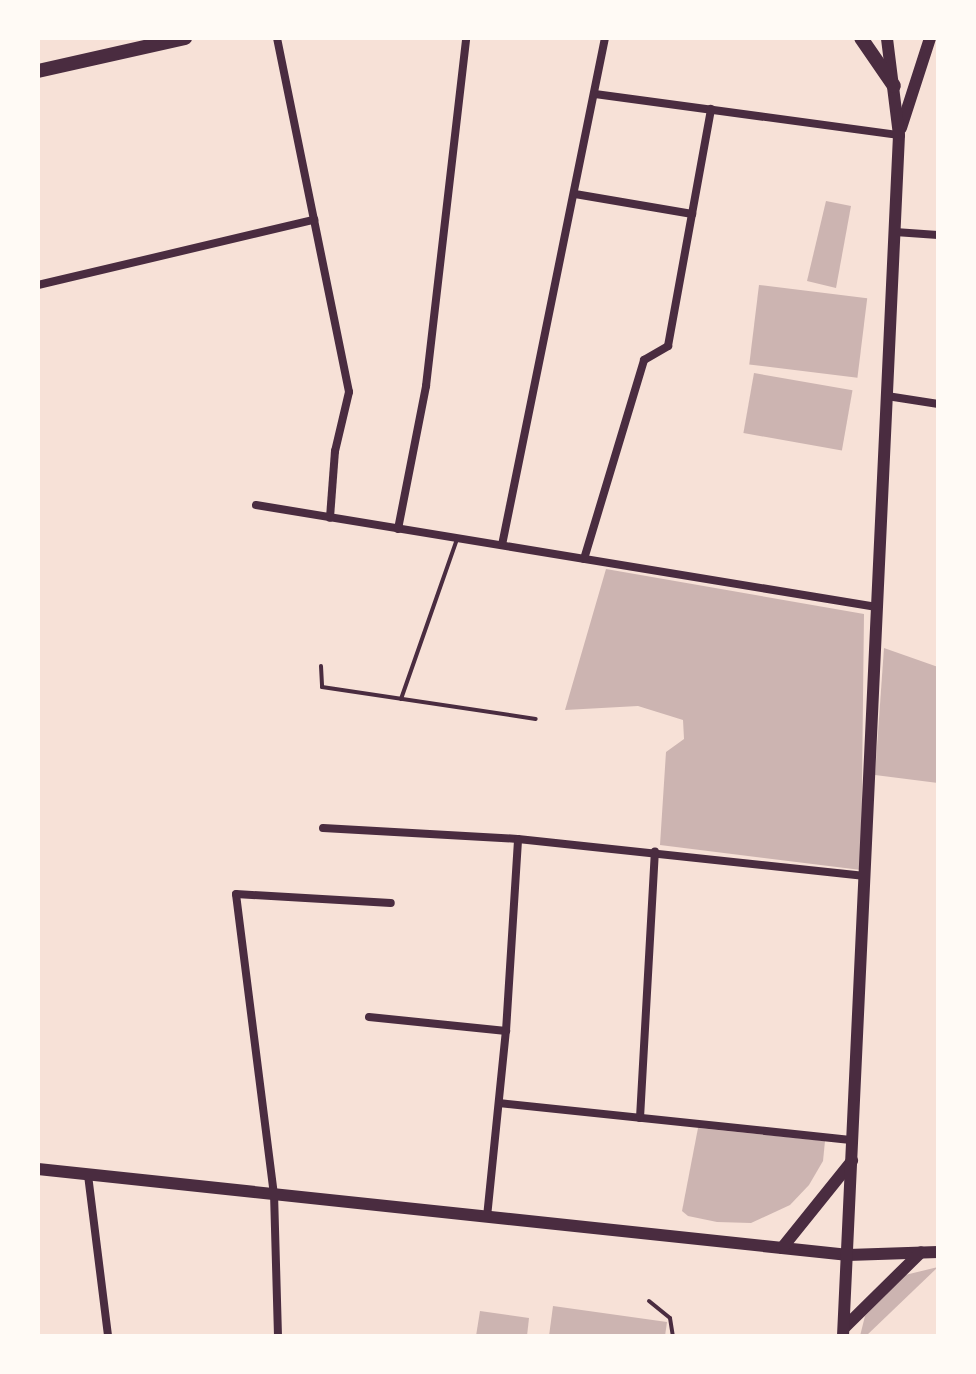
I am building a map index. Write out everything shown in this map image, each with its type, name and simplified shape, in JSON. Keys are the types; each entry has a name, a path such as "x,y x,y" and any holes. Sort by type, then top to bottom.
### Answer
{"main road":[{"path":"38,71 185,38"},
{"path":"861,38 894,86"},
{"path":"843,1332 899,135 887,38"},
{"path":"899,135 930,38"},
{"path":"782,1248 852,1161"},
{"path":"38,1169 848,1255 938,1252"},
{"path":"843,1332 921,1252"}],"street":[{"path":"277,38 349,392 335,451 330,518"},
{"path":"398,529 426,386 466,38"},
{"path":"502,545 605,38"},
{"path":"595,94 899,135"},
{"path":"584,559 644,360 668,346 711,109"},
{"path":"575,194 692,214"},
{"path":"38,285 314,220"},
{"path":"895,232 938,235"},
{"path":"887,396 938,404"},
{"path":"256,505 877,607"},
{"path":"323,828 518,839 655,851 865,876"},
{"path":"487,1217 506,1031 518,839"},
{"path":"640,1118 655,851"},
{"path":"278,1336 274,1195 236,894 391,903"},
{"path":"369,1017 506,1031"},
{"path":"499,1103 853,1140"},
{"path":"88,1175 108,1336"}],"lane":[{"path":"401,699 457,538"},
{"path":"321,666 322,687 536,719"},
{"path":"649,1301 670,1318 673,1336"}],"building":[{"path":"826,201 851,206 836,288 807,281"},
{"path":"759,285 867,298 857,378 749,364"},
{"path":"754,373 852,390 842,450 743,433"},
{"path":"606,569 864,614 861,870 660,845 666,752 684,739 683,720 638,706 565,710"},
{"path":"884,648 938,667 938,783 875,775"},
{"path":"698,1128 825,1141 823,1161 809,1185 790,1205 751,1223 717,1222 688,1216 682,1211"},
{"path":"938,1267 866,1336 860,1336 865,1316 901,1276"},
{"path":"553,1306 667,1322 665,1336 549,1336"},
{"path":"480,1311 529,1318 527,1336 476,1336"}]}
